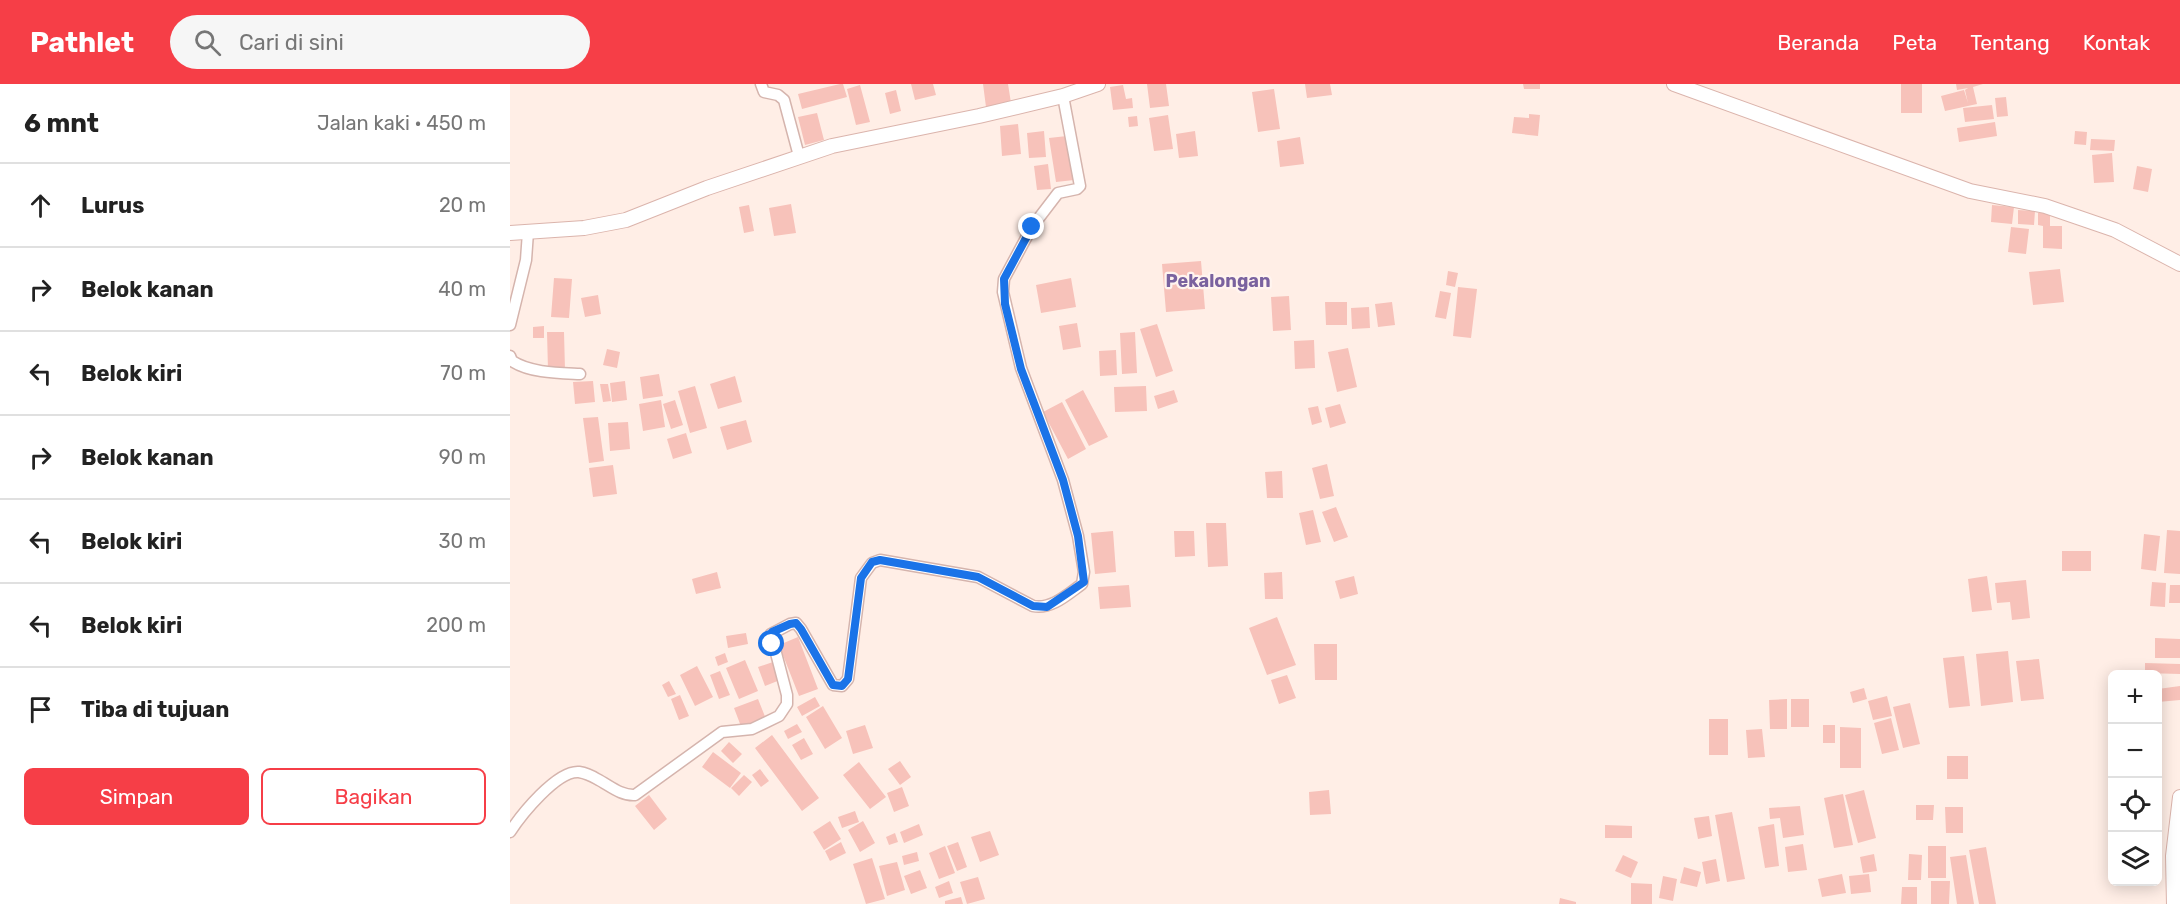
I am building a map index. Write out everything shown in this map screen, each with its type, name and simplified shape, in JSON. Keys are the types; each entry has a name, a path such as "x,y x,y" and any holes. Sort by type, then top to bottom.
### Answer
{"street":[{"path":"761,84 764,92 784,99 799,156"},
{"path":"510,233 584,228 626,220 707,188 832,146 979,116 1063,96 1098,84"},
{"path":"1674,84 1970,191 2045,206 2105,226 2180,264"},
{"path":"510,832 518,818 540,795 571,774 579,772 626,795 635,795 722,732 752,729 779,716 787,704 787,694 771,634 790,624 796,623 801,629 833,685 842,686 848,679 861,578 872,562 880,560 978,577 1039,608 1047,607 1082,584 1084,572 1078,536 1063,480 1021,369 1003,292 1004,279 1032,227 1058,193 1079,187 1063,96"},
{"path":"510,325 526,260 528,232"},
{"path":"510,356 512,361 524,367 580,374"},
{"path":"2174,904 2173,856 2180,797"}],"building":[{"path":"843,84 847,97 802,109 798,94"},
{"path":"911,84 933,84 936,95 915,100"},
{"path":"983,84 1008,84 1011,103 986,107"},
{"path":"1147,84 1166,84 1169,106 1150,108"},
{"path":"1305,84 1330,84 1332,95 1307,98"},
{"path":"1523,84 1540,84 1540,89 1524,89"},
{"path":"1901,84 1922,84 1922,113 1901,113"},
{"path":"1956,84 1983,84 1973,87 1977,104 1945,111 1941,96 1964,90 1968,103 1965,90 1968,88 1957,90"},
{"path":"860,85 870,122 856,125 847,89"},
{"path":"1123,85 1126,99 1132,98 1133,108 1113,110 1110,87"},
{"path":"1274,89 1280,129 1258,132 1252,92"},
{"path":"896,90 901,111 890,114 885,93"},
{"path":"2006,97 2008,116 1997,117 1995,98"},
{"path":"1992,105 1994,119 1965,122 1963,108"},
{"path":"817,113 824,140 805,145 798,117"},
{"path":"1529,114 1540,115 1538,136 1512,133 1514,117 1529,118"},
{"path":"1168,115 1173,149 1154,151 1149,118"},
{"path":"1137,116 1138,126 1129,127 1128,117"},
{"path":"1995,122 1997,136 1959,142 1957,128"},
{"path":"1018,124 1021,154 1002,156 1000,126"},
{"path":"1044,131 1046,157 1029,158 1027,133"},
{"path":"1195,131 1198,156 1179,158 1176,134"},
{"path":"2075,131 2087,132 2086,145 2074,144"},
{"path":"1067,136 1074,180 1056,182 1049,138"},
{"path":"1300,137 1304,164 1280,167 1277,141"},
{"path":"2091,139 2115,140 2114,151 2090,150"},
{"path":"2112,153 2114,182 2094,183 2092,155"},
{"path":"1048,164 1051,189 1037,190 1034,166"},
{"path":"2137,166 2152,169 2148,192 2133,189"},
{"path":"791,204 796,233 774,236 769,208"},
{"path":"749,205 754,231 744,233 739,207"},
{"path":"1992,205 2014,207 2012,224 1991,222"},
{"path":"2018,210 2035,211 2034,225 2018,224"},
{"path":"2038,213 2050,213 2050,226 2062,226 2062,249 2043,248 2043,226 2038,225"},
{"path":"2011,227 2029,229 2026,254 2008,252"},
{"path":"1201,261 1205,309 1166,312 1162,264"},
{"path":"2060,269 2064,302 2033,305 2029,272"},
{"path":"1448,271 1458,273 1455,287 1446,285"},
{"path":"554,278 572,279 569,318 551,317"},
{"path":"1071,278 1076,307 1041,313 1036,285"},
{"path":"1458,287 1477,289 1471,338 1453,336"},
{"path":"1440,291 1451,293 1446,319 1435,317"},
{"path":"598,295 601,314 585,317 581,298"},
{"path":"1289,296 1291,330 1273,331 1271,297"},
{"path":"1325,302 1347,302 1347,325 1326,325"},
{"path":"1392,302 1395,325 1378,327 1375,304"},
{"path":"1369,307 1370,328 1352,329 1351,308"},
{"path":"1077,323 1081,347 1063,350 1059,326"},
{"path":"1157,324 1173,371 1156,377 1140,329"},
{"path":"544,326 544,338 533,338 533,327"},
{"path":"547,332 564,332 565,370 548,370"},
{"path":"1135,332 1137,373 1122,374 1120,333"},
{"path":"1314,340 1315,368 1295,369 1294,341"},
{"path":"1348,348 1357,387 1337,392 1328,352"},
{"path":"607,349 620,352 617,368 603,365"},
{"path":"1116,350 1117,375 1100,376 1099,351"},
{"path":"659,374 663,396 643,399 640,377"},
{"path":"735,376 742,402 718,409 710,384"},
{"path":"593,381 595,402 575,404 573,382"},
{"path":"625,381 627,400 612,402 610,383"},
{"path":"600,384 608,384 611,401 603,402"},
{"path":"695,386 707,428 690,433 678,391"},
{"path":"1146,386 1147,411 1115,412 1114,387"},
{"path":"1083,390 1108,437 1089,446 1065,400"},
{"path":"1174,390 1178,402 1158,409 1154,396"},
{"path":"661,400 665,427 643,431 639,404"},
{"path":"675,400 683,425 671,429 663,404"},
{"path":"1062,402 1086,449 1068,459 1043,412"},
{"path":"1340,404 1346,423 1330,428 1325,408"},
{"path":"1318,406 1322,422 1312,425 1308,408"},
{"path":"598,417 604,461 589,463 583,418"},
{"path":"746,420 752,442 727,450 720,427"},
{"path":"628,422 630,449 610,451 608,423"},
{"path":"686,433 692,453 673,459 667,439"},
{"path":"1327,464 1334,496 1320,499 1312,468"},
{"path":"613,465 617,494 593,497 589,468"},
{"path":"1282,471 1283,498 1267,498 1265,472"},
{"path":"1336,507 1348,537 1334,542 1322,512"},
{"path":"1313,510 1321,542 1306,545 1299,513"},
{"path":"1206,523 1226,523 1228,566 1208,567"},
{"path":"2167,530 2180,531 2180,574 2164,573"},
{"path":"1113,531 1116,572 1095,574 1091,533"},
{"path":"1174,531 1194,531 1195,556 1175,557"},
{"path":"2144,534 2160,536 2156,571 2141,569"},
{"path":"2062,551 2091,551 2091,571 2062,571"},
{"path":"717,572 721,588 696,594 692,579"},
{"path":"1282,572 1283,599 1265,599 1264,573"},
{"path":"1354,576 1358,594 1340,599 1335,581"},
{"path":"1987,576 1992,610 1972,612 1968,579"},
{"path":"2026,580 2030,618 2012,620 2010,602 1997,603 1995,583"},
{"path":"2152,582 2166,583 2165,607 2150,606"},
{"path":"1129,585 1131,607 1100,609 1098,587"},
{"path":"2170,585 2180,585 2180,603 2169,603"},
{"path":"1277,617 1296,665 1267,675 1249,628"},
{"path":"746,633 748,644 728,648 726,636"},
{"path":"798,637 818,689 799,696 779,645"},
{"path":"2155,638 2180,639 2180,658 2155,658"},
{"path":"1314,644 1337,644 1337,680 1315,680"},
{"path":"2008,651 2013,702 1981,706 1976,654"},
{"path":"725,653 728,662 718,666 715,657"},
{"path":"1964,656 1970,706 1949,708 1943,658"},
{"path":"2039,659 2044,699 2021,701 2016,661"},
{"path":"745,660 758,691 739,699 726,668"},
{"path":"773,662 780,680 765,686 758,667"},
{"path":"2145,663 2180,664 2180,674 2162,673 2162,670 2145,670"},
{"path":"697,666 713,697 695,706 680,675"},
{"path":"720,671 730,695 719,699 710,675"},
{"path":"1287,675 1296,698 1279,704 1271,680"},
{"path":"669,681 676,694 668,697 662,685"},
{"path":"2180,686 2180,700 2162,702 2162,688"},
{"path":"1864,688 1867,699 1853,703 1850,692"},
{"path":"680,695 689,716 679,720 671,699"},
{"path":"1887,696 1892,716 1873,720 1868,701"},
{"path":"815,697 820,706 802,716 797,707"},
{"path":"758,699 766,719 742,729 734,708"},
{"path":"1787,699 1787,729 1770,729 1769,700"},
{"path":"1791,699 1809,699 1809,727 1791,727"},
{"path":"1910,703 1920,744 1903,748 1893,707"},
{"path":"823,706 842,738 825,749 806,717"},
{"path":"1891,718 1899,750 1882,754 1874,723"},
{"path":"1709,719 1728,719 1728,755 1709,755"},
{"path":"797,724 802,732 788,739 784,731"},
{"path":"865,725 873,748 853,754 846,731"},
{"path":"1823,725 1835,725 1835,743 1823,743"},
{"path":"1840,727 1861,728 1861,768 1840,768"},
{"path":"1762,729 1765,757 1748,758 1746,730"},
{"path":"772,735 819,798 802,811 755,748"},
{"path":"804,738 813,754 801,760 792,745"},
{"path":"729,742 742,754 733,763 721,751"},
{"path":"713,752 741,773 730,788 702,767"},
{"path":"1947,756 1968,756 1968,779 1947,779"},
{"path":"900,761 911,777 900,785 888,769"},
{"path":"859,762 886,797 870,809 843,775"},
{"path":"760,769 769,781 761,787 752,775"},
{"path":"744,775 752,782 739,796 731,788"},
{"path":"902,787 909,806 894,812 887,793"},
{"path":"1329,790 1331,814 1310,815 1309,792"},
{"path":"1864,790 1876,838 1858,843 1845,795"},
{"path":"1843,794 1853,845 1834,848 1824,798"},
{"path":"649,795 667,819 654,830 635,806"},
{"path":"1916,805 1934,805 1933,820 1916,820"},
{"path":"1800,806 1804,835 1783,838 1780,818 1770,819 1769,808"},
{"path":"1945,807 1963,807 1963,833 1946,833"},
{"path":"855,811 859,822 842,828 838,817"},
{"path":"1732,812 1745,879 1727,882 1715,815"},
{"path":"1709,816 1712,836 1698,839 1694,818"},
{"path":"830,821 841,839 824,850 813,832"},
{"path":"863,821 875,843 860,852 848,830"},
{"path":"919,824 923,835 904,843 900,832"},
{"path":"1774,824 1779,866 1765,868 1758,827"},
{"path":"1605,825 1632,826 1632,838 1605,838"},
{"path":"990,831 999,855 980,862 971,837"},
{"path":"895,833 898,842 889,845 886,837"},
{"path":"841,842 846,853 830,861 825,851"},
{"path":"958,842 967,867 957,871 947,846"},
{"path":"1803,844 1807,870 1788,872 1785,847"},
{"path":"945,846 955,873 939,879 929,853"},
{"path":"1928,846 1946,846 1946,878 1928,878"},
{"path":"1986,847 1996,904 1979,904 1969,850"},
{"path":"917,852 919,861 904,865 902,856"},
{"path":"1874,854 1877,871 1863,873 1860,857"},
{"path":"1909,854 1922,855 1921,880 1908,880"},
{"path":"1623,855 1638,862 1631,878 1615,871"},
{"path":"1966,855 1974,904 1957,904 1950,857"},
{"path":"872,858 885,899 866,904 853,864"},
{"path":"1716,859 1720,881 1706,884 1702,862"},
{"path":"897,862 905,890 887,896 879,866"},
{"path":"1684,867 1701,872 1697,887 1680,883"},
{"path":"920,870 927,888 911,894 904,876"},
{"path":"1842,874 1846,893 1822,897 1818,879"},
{"path":"1869,874 1871,892 1851,894 1849,876"},
{"path":"1663,876 1677,879 1673,901 1659,898"},
{"path":"978,877 985,899 967,904 960,882"},
{"path":"949,881 953,893 939,898 935,887"},
{"path":"1931,881 1950,881 1949,904 1931,904"},
{"path":"1631,883 1652,884 1652,904 1631,904"},
{"path":"1902,887 1917,887 1917,904 1901,904"},
{"path":"961,897 963,904 945,904 945,901"},
{"path":"1560,898 1576,902 1576,904 1559,904"}],"district":[{"name":"Pekalongan","path":"1218,281"}],"route":[{"path":"772,644 772,632 796,623 833,685 842,686 848,679 861,578 865,569 872,562 880,560 978,577 1039,608 1047,607 1084,582 1078,536 1063,480 1021,369 1003,292 1004,279 1032,227"}]}
